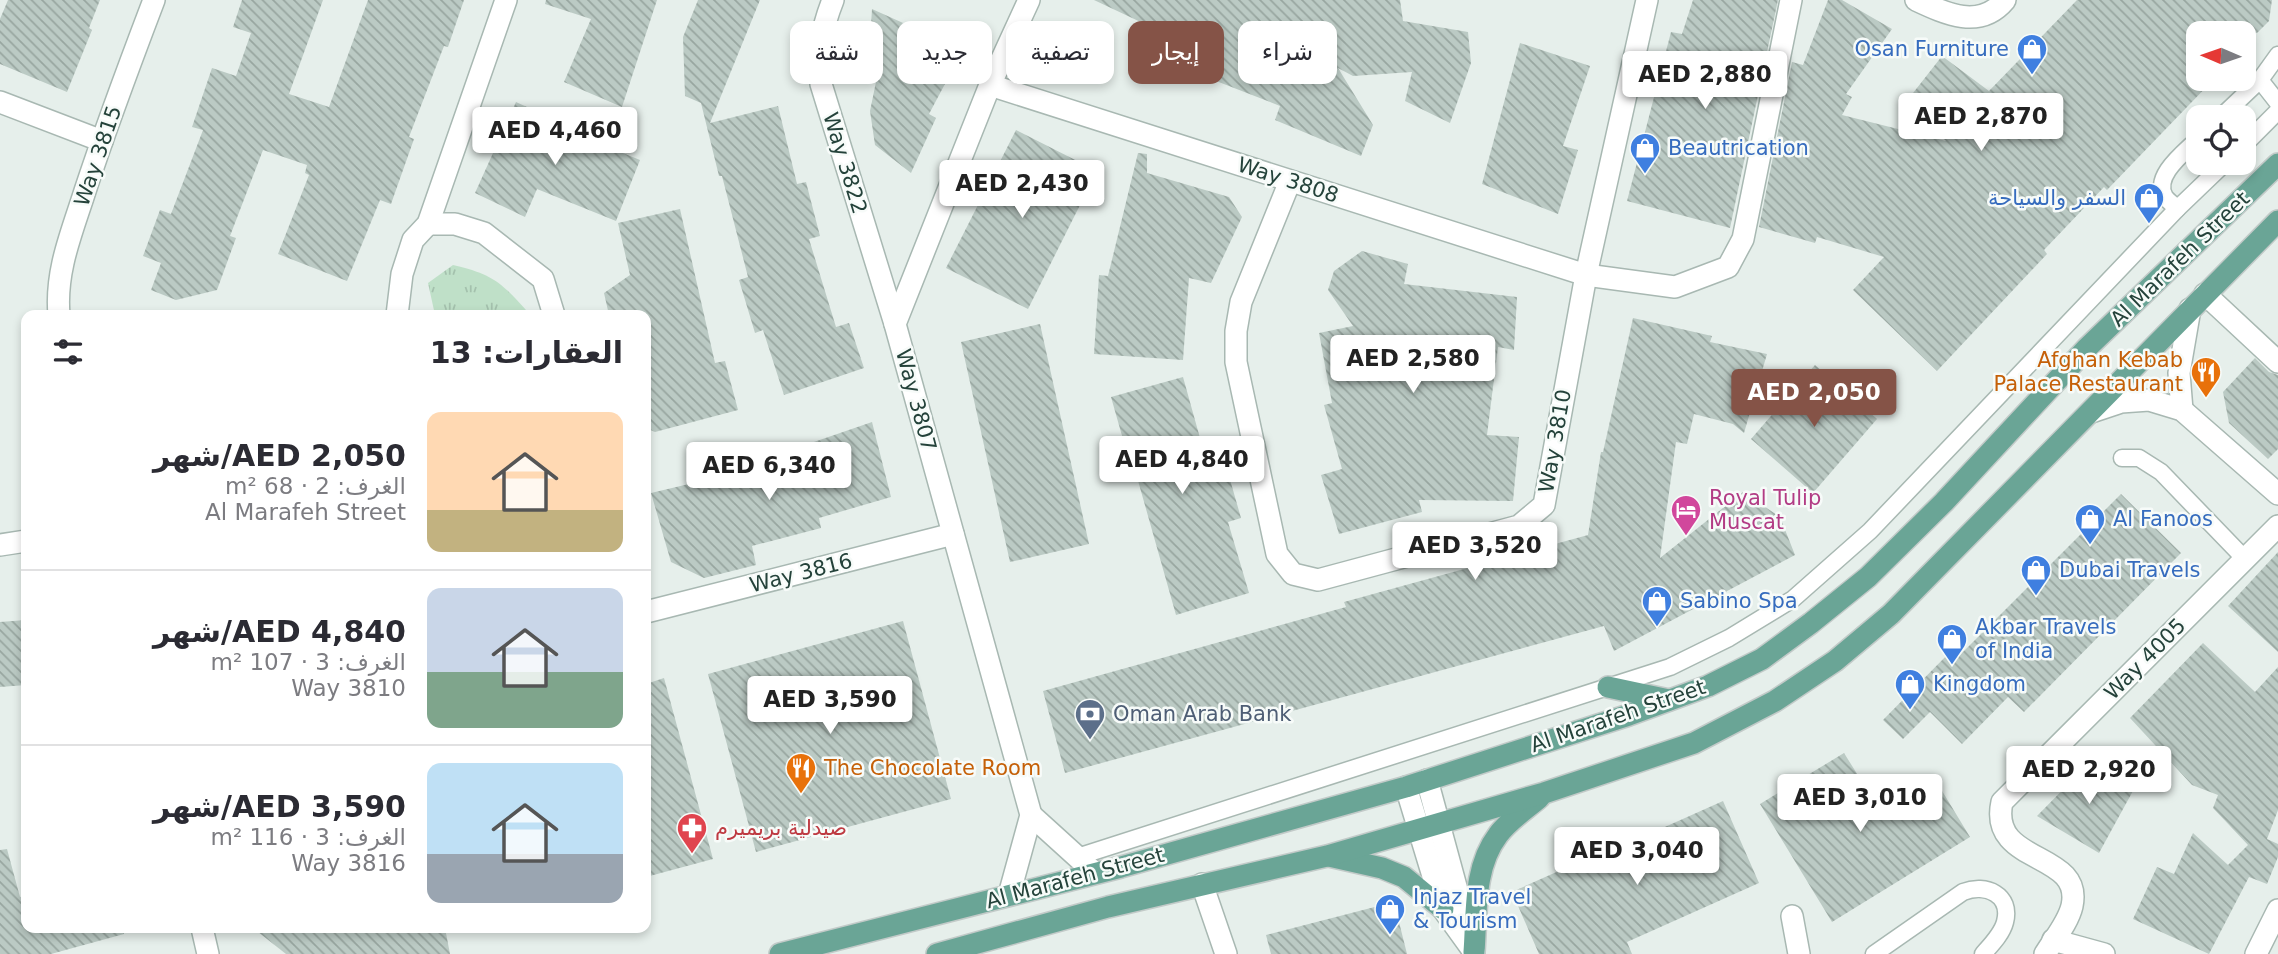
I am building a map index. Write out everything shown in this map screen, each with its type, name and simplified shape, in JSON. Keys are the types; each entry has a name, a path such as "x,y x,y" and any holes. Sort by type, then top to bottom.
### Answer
{"main road":[{"name":"Al Marafeh Street","path":"780,954 1095,873 1406,787 1616,719 1708,686 1762,659 1868,577 1944,502 2087,348 2278,164"},
{"name":"Al Marafeh Street","path":"937,954 1108,907 1326,856 1544,793 1694,743 1774,701 1835,661 1892,614 2278,221"},
{"path":"1608,687 1669,700"},
{"path":"1474,953 1479,880 1490,848 1499,833 1544,793"},
{"path":"1326,856 1382,868 1404,877 1443,909"}],"street":[{"name":"Way 3815","path":"58,310 57,295 61,265 102,141 154,0"},
{"path":"398,310 402,274 413,240 428,223 506,0"},
{"name":"Way 3822","path":"832,0 818,57 821,84 895,324"},
{"name":"Way 3807","path":"1029,0 990,85 895,324 1031,814"},
{"name":"Way 3810","path":"1290,181 1241,302 1236,342 1236,362 1277,554 1293,574 1318,580 1519,526 1544,505 1586,275 1647,0"},
{"name":"Way 3808","path":"990,85 1586,275 1675,287 1728,267 1743,239 1791,0"},
{"path":"1916,0 1961,18 1980,18 2005,0"},
{"path":"0,102 102,141"},
{"path":"428,223 456,224 484,233 543,279 552,310"},
{"path":"2182,410 2179,373 2197,302 2278,362"},
{"path":"2091,412 2121,402 2149,400 2182,410 2278,494"},
{"name":"Way 4005","path":"2049,947 2072,905 2069,882 2059,869 2012,842 2003,831 1999,817 2002,803 2278,526"},
{"name":"Way 3816","path":"651,608 953,534"},
{"path":"0,545 21,542"},
{"path":"1427,780 1474,953"},
{"path":"1406,787 1443,909 1474,953"},
{"path":"1009,895 1031,814 1095,873"},
{"path":"1202,884 1226,954"},
{"path":"2256,954 2278,910"},
{"path":"1792,916 1799,954"},
{"path":"203,933 208,954"},
{"path":"2049,947 2104,954"}],"lane":[{"path":"2234,105 2260,80 2278,55"},
{"path":"2260,80 2278,103"},
{"path":"2256,133 2278,111"},
{"path":"2177,209 2165,196 2162,188 2164,178 2186,150"},
{"path":"1077,857 1670,667 1728,638 1793,598 1870,531 2212,175"},
{"path":"2122,458 2140,458 2161,472 2245,559"},
{"path":"1874,954 1964,892 1973,888 1984,888 1994,892 2002,900 2006,921 2002,931 1983,954"}],"green space":[{"path":"453,265 494,280 526,310 434,310 428,283"}],"building":[{"path":"8,0 100,0 89,28 92,30 67,92 0,64 0,19"},
{"path":"242,0 323,0 289,94 329,107 368,0 464,0 448,47 444,46 409,137 414,139 391,204 380,200 347,281 278,254 309,175 305,173 307,165 263,150 230,236 236,238 217,290 176,300 151,290 161,263 143,256 160,210 171,214 203,130 192,127 212,68 236,76 251,33 233,27"},
{"path":"546,0 657,0 622,107 564,82 591,19 545,4"},
{"path":"698,0 760,0 710,123 778,106 797,184 806,182 820,236 809,239 836,327 849,323 864,368 784,395 763,330 755,333 739,280 748,277 701,103 685,96 683,37"},
{"path":"1094,0 1400,0 1403,21 1468,32 1471,63 1450,123 1405,101 1412,72 1353,76 1338,68 1373,125 1361,156 1275,120 1280,106 1224,84 1224,21 1138,21"},
{"path":"1693,0 1778,0 1730,228 1627,201 1671,32 1682,34"},
{"path":"1828,0 1842,0 1892,29 1846,94 1852,97 1842,115 1946,141 1906,102 1942,56 1989,91 2077,0 2272,0 2269,21 2257,33 2256,21 2186,21 2186,91 2202,91 2186,105 2107,190 2104,187 2044,250 2047,254 1937,371 1853,290 1884,257 1817,237 1815,243 1759,227 1792,62 1803,65"},
{"path":"872,9 899,21 897,84 945,84 929,114 936,118 911,173 875,145 870,111 876,84 883,84 883,21 871,21"},
{"path":"1520,43 1590,66 1563,146 1578,150 1558,214 1482,184"},
{"path":"516,102 566,125 564,129 640,160 616,221 537,189 525,217 475,193"},
{"path":"1016,130 1097,171 1028,309 946,268"},
{"path":"1138,153 1147,154 1147,173 1229,197 1242,217 1211,283 1189,278 1183,360 1094,354 1099,275 1108,276"},
{"path":"680,209 715,363 725,361 738,410 655,432 651,430 651,310 608,310 604,293 630,275 618,223"},
{"path":"1362,251 1408,264 1404,284 1517,297 1514,350 1498,347 1487,435 1519,437 1513,501 1419,500 1422,512 1339,534 1321,475 1342,469 1324,405 1332,403 1319,333 1353,326 1328,290 1334,271"},
{"path":"1633,318 1712,336 1710,342 1767,354 1744,433 1733,424 1694,414 1687,444 1676,442 1660,558 1743,492 1780,517 1795,555 1614,651 1604,626 1065,773 1043,691 1346,607 1344,602 1588,535 1601,452"},
{"path":"1040,324 1089,544 1010,562 961,342"},
{"path":"2255,358 2269,372 2278,375 2278,449 2268,459 2229,423 2223,392"},
{"path":"1815,365 1877,419 1813,493 1751,439"},
{"path":"1183,377 1210,474 1227,469 1241,518 1228,522 1249,593 1176,615 1135,470 1132,471 1111,397"},
{"path":"872,422 891,497 819,518 821,528 752,546 756,565 704,578 671,562 651,493 735,473 813,450 811,443"},
{"path":"2121,494 2181,553 2024,712 2008,697 1962,744 1930,712 1903,739 1883,720 1953,649 1960,655"},
{"path":"2278,552 2278,652 2228,606"},
{"path":"21,620 21,685 0,687 0,622"},
{"path":"903,621 951,799 756,852 708,674"},
{"path":"2203,643 2255,692 2278,667 2278,810 2267,839 2278,844 2278,857 2267,884 2249,877 2209,954 2133,919 2157,867 2174,874 2193,833 2228,865 2248,845 2213,808 2218,795 2192,785 2130,718"},
{"path":"664,678 713,859 651,876 651,682"},
{"path":"1844,753 1879,809 1933,776 1970,837 1832,922 1760,804"},
{"path":"2093,759 2134,789 2099,853 2037,816"},
{"path":"1723,801 1759,883 1627,942 1632,954 1539,954 1512,892"},
{"path":"7,849 21,897 21,933 124,934 51,954 0,954 0,850"},
{"path":"1394,902 1407,954 1271,954 1266,935"},
{"path":"259,933 446,933 450,954 286,954"}],"place":[{"name":"Osan Furniture","path":"2032,76"},
{"name":"Beautrication","path":"1645,175"},
{"name":"السفر والسياحة","path":"2149,225"},
{"name":"Afghan Kebab Palace Restaurant","path":"2206,399"},
{"name":"Royal Tulip Muscat","path":"1686,537"},
{"name":"Al Fanoos","path":"2090,546"},
{"name":"Dubai Travels","path":"2036,597"},
{"name":"Sabino Spa","path":"1657,628"},
{"name":"Akbar Travels of India","path":"1952,666"},
{"name":"Kingdom","path":"1910,711"},
{"name":"Oman Arab Bank","path":"1090,741"},
{"name":"The Chocolate Room","path":"801,795"},
{"name":"صيدلية بريميرم","path":"692,855"},
{"name":"Injaz Travel & Tourism","path":"1390,936"}]}
